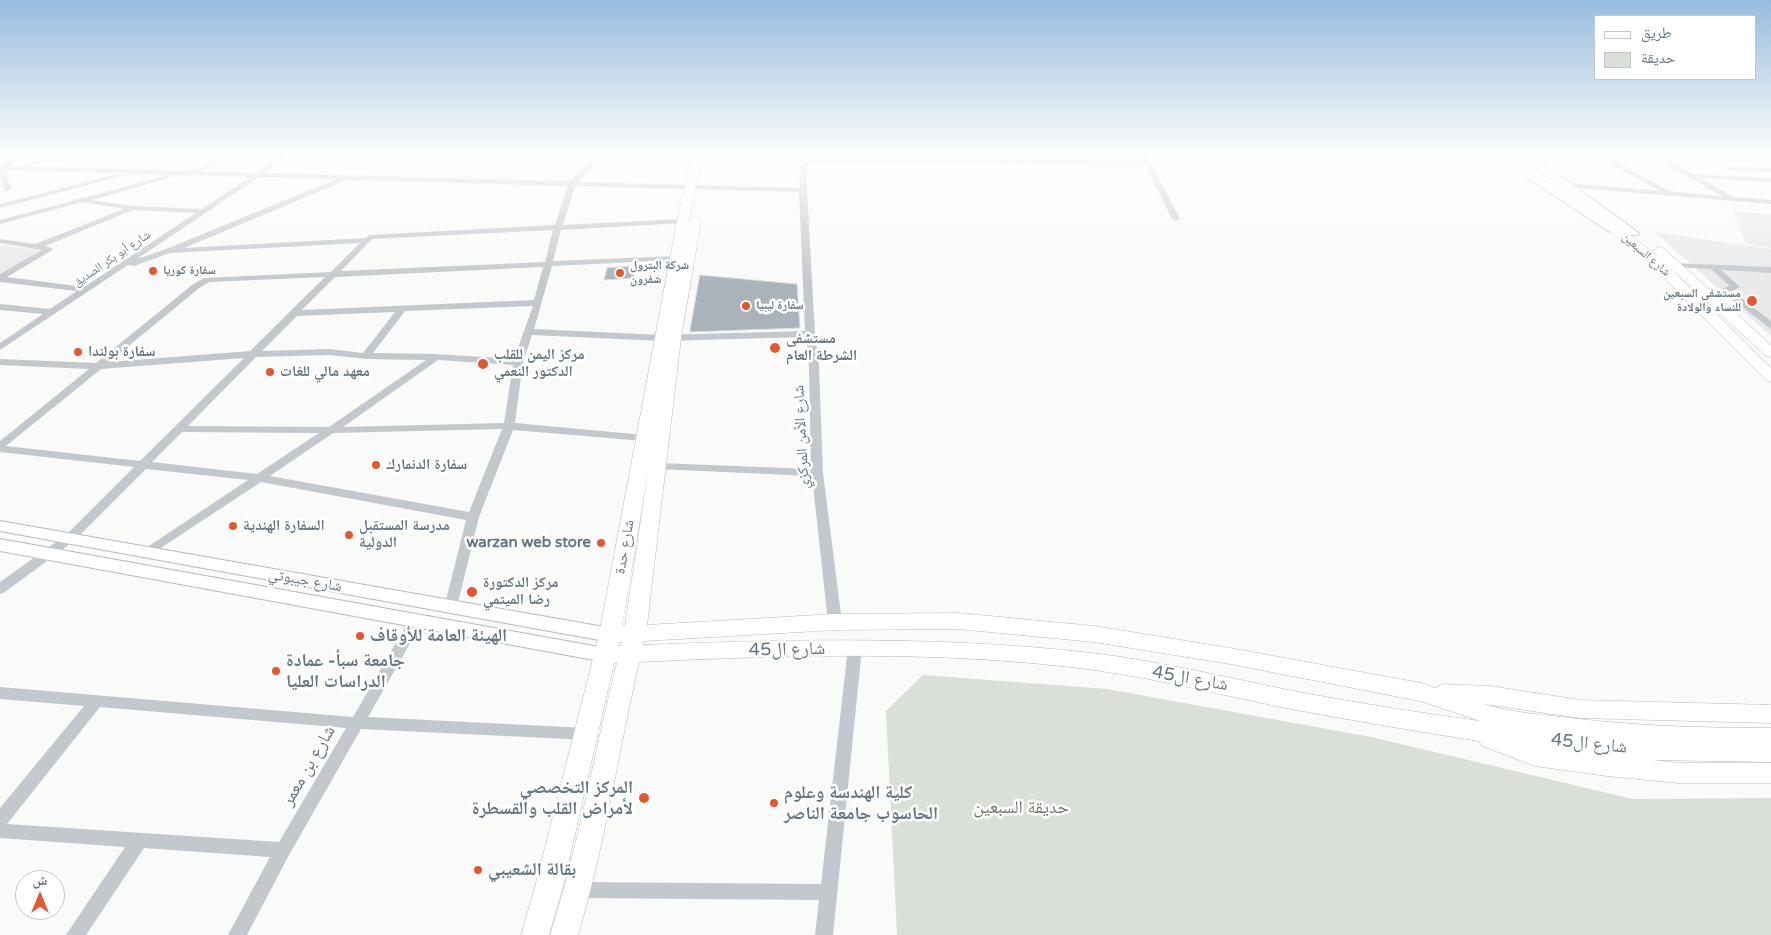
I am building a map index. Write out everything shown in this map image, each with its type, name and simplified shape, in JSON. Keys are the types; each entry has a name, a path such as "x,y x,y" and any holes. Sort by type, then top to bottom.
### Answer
{"main road":[{"name":"شارع حدة","path":"564,935 578,890 610,737 633,644 658,466 668,338 677,258 683,221 691,198"},
{"name":"شارع حدة","path":"535,935 549,887 608,645 644,438 668,338 693,198"},
{"path":"1573,198 1607,219"},
{"path":"1575,198 1607,219"},
{"name":"شارع السبعين","path":"1607,219 1676,265 1771,353"},
{"name":"شارع السبعين","path":"1628,233 1771,376"},
{"name":"شارع ال45","path":"633,644 835,622 958,621 1094,634 1230,656 1421,692 1501,719 1586,730 1694,738 1771,738"},
{"path":"1094,634 1094,662"},
{"name":"شارع ال45","path":"608,645 959,649 1094,662 1235,687 1348,710 1461,728 1602,746 1696,752 1771,752"},
{"path":"1421,692 1490,695 1580,710 1771,714"},
{"path":"1461,728 1535,756 1606,766 1679,773 1771,773"}],"street":[{"path":"0,206 32,198"},
{"path":"0,222 90,198"},
{"name":"شارع أبو بكر الصديق","path":"0,347 223,198"},
{"path":"117,269 169,251 300,198"},
{"path":"451,608 473,517 509,426 518,362 538,303 568,198"},
{"name":"شارع الأمن المركزي","path":"803,198 810,334 814,367 817,473 835,622"},
{"path":"1165,198 1176,219"},
{"path":"1562,198 1596,220 1628,233"},
{"path":"1583,198 1628,233"},
{"path":"1717,198 1771,202"},
{"path":"81,200 132,208 203,211"},
{"path":"38,246 132,208"},
{"path":"0,589 70,538 334,275 370,236 683,221"},
{"path":"169,251 367,240"},
{"path":"0,242 38,246 50,250 0,279"},
{"path":"0,447 97,366 195,287 207,280 677,258"},
{"path":"1676,265 1771,270"},
{"path":"1713,267 1736,287 1726,290 1771,326"},
{"path":"0,279 86,290"},
{"path":"295,313 538,303"},
{"path":"0,307 51,312"},
{"path":"366,356 402,309"},
{"path":"528,332 668,338 810,334"},
{"path":"0,362 97,366 254,354 329,352 366,356 436,357 518,362"},
{"path":"148,553 436,357"},
{"path":"180,429 331,430 509,426 644,438"},
{"path":"0,447 260,478 473,517"},
{"path":"658,466 817,473"},
{"name":"شارع جيبوتي","path":"0,526 451,608 608,645"},
{"name":"شارع جيبوتي","path":"0,545 417,619 608,645"},
{"name":"شارع بن معمر","path":"237,935 283,850 417,619"},
{"path":"824,935 855,648"},
{"path":"0,693 357,723 586,734"},
{"path":"0,820 97,701"},
{"path":"0,831 283,850"},
{"path":"75,935 140,840"},
{"path":"578,890 830,892"}],"shaded area":[{"path":"1733,211 1771,215 1771,248 1746,244"},
{"name":"مستشفى السبعين للنساء والولادة","path":"1654,232 1771,249 1771,336 1693,266"},
{"path":"0,245 45,251 0,276"}],"green space":[{"name":"حديقة السبعين","path":"923,675 1107,689 1371,737 1633,799 1771,798 1771,935 897,935 886,711"}],"building":[{"name":"شركة البترول شفرون","path":"636,266 634,278 604,280 607,268"},
{"name":"سفارة ليبيا","path":"700,275 797,284 800,328 690,332"}],"place":[{"name":"سفارة كوريا","path":"153,271"},
{"name":"شركة البترول شفرون","path":"620,273"},
{"name":"مستشفى السبعين للنساء والولادة","path":"1752,301"},
{"name":"سفارة ليبيا","path":"746,306"},
{"name":"مستشفى الشرطة العام","path":"775,348"},
{"name":"سفارة بولندا","path":"78,352"},
{"name":"مركز اليمن للقلب الدكتور النعمي","path":"483,364"},
{"name":"معهد مالي للغات","path":"270,372"},
{"name":"سفارة الدنمارك","path":"376,465"},
{"name":"السفارة الهندية","path":"233,526"},
{"name":"مدرسة المستقبل الدولية","path":"349,535"},
{"name":"warzan web store","path":"601,543"},
{"name":"مركز الدكتورة رضا الميتمي","path":"472,592"},
{"name":"الهيئة العامة للأوقاف","path":"360,636"},
{"name":"جامعة سبأ- عمادة الدراسات العليا","path":"276,671"},
{"name":"المركز التخصصي لأمراض القلب والقسطرة","path":"644,798"},
{"name":"كلية الهندسة وعلوم الحاسوب جامعة الناصر","path":"774,803"},
{"name":"بقالة الشعيبي","path":"478,870"}]}
